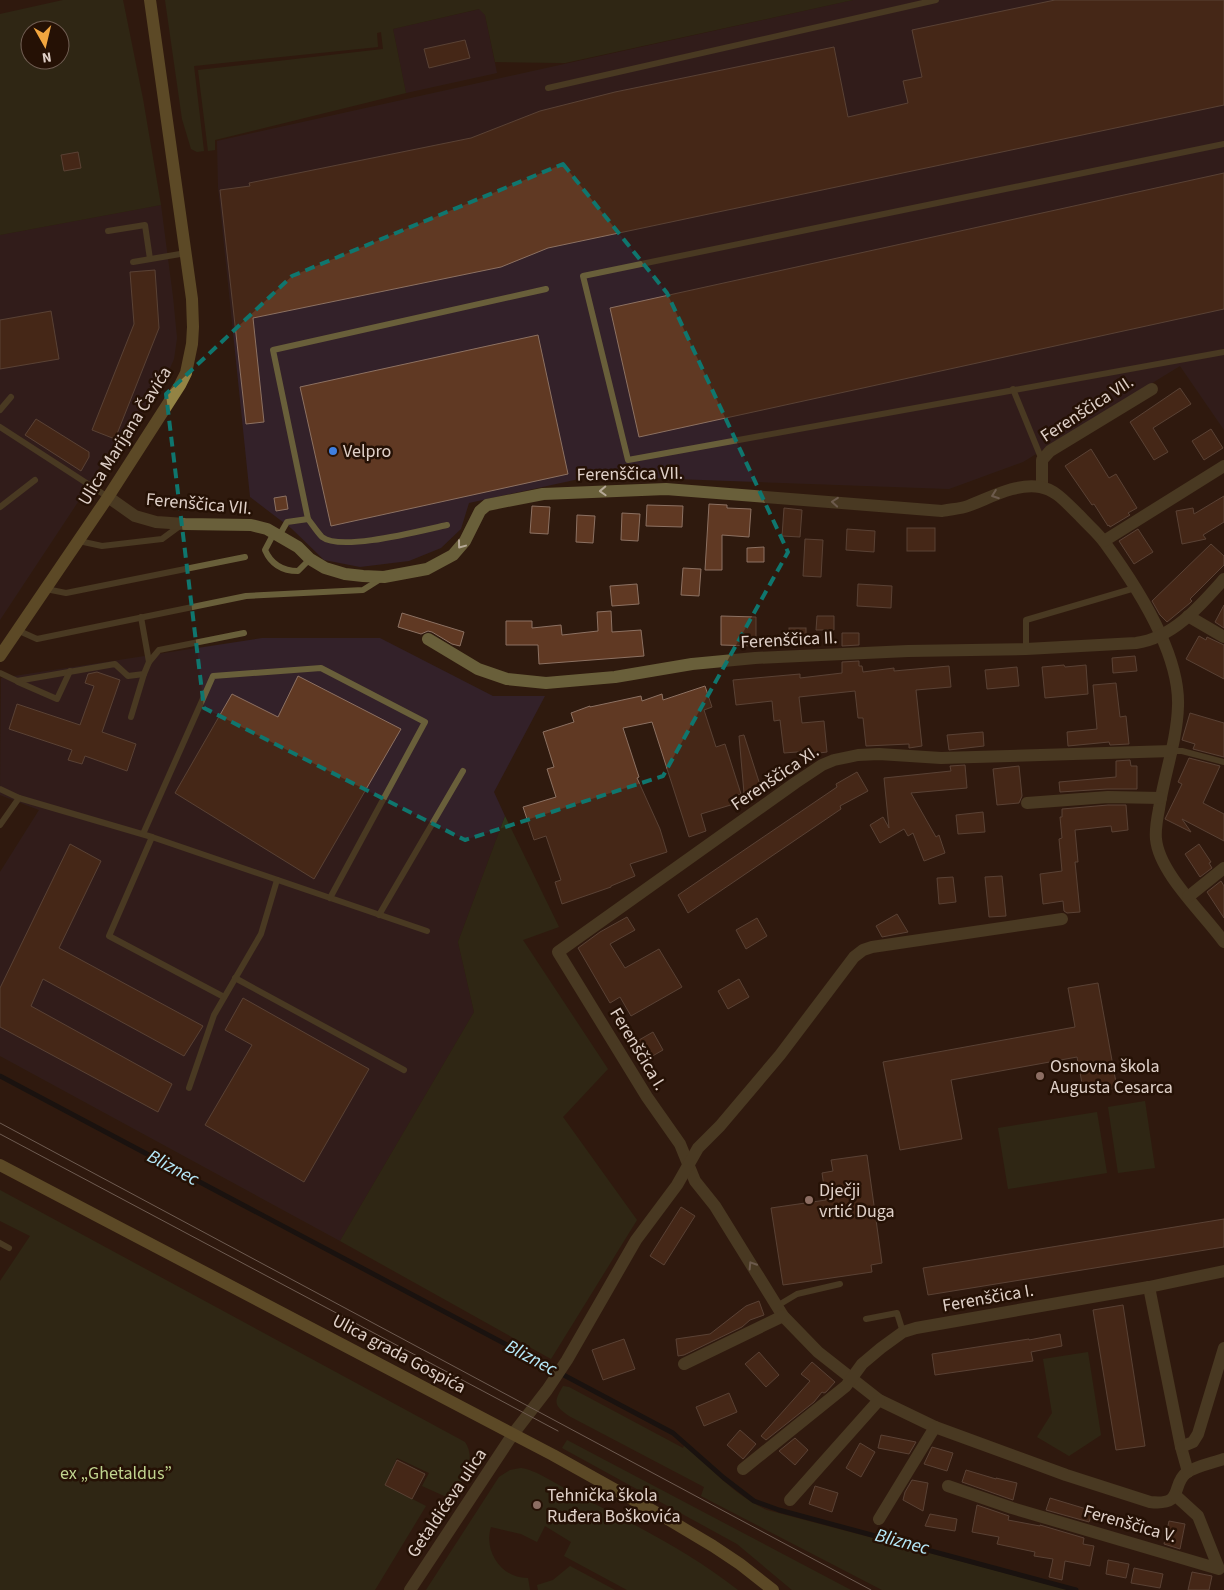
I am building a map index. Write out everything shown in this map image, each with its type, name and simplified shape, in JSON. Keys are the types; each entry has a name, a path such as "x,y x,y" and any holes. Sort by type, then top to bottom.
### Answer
{"street":[{"name":"Ulica Marijana Čavića","path":"0,656 79,541 180,385 190,359 193,327 192,300 150,0"},
{"name":"Ferenščica VII.","path":"108,497 135,516 156,522 251,525 267,529 298,548 310,559 325,568 345,574 384,577 427,569 453,555 465,541 480,511 487,505 543,494 666,489 942,511 966,507 998,493 1031,486 1042,487 1042,460 1050,451 1152,389"},
{"path":"1104,541 1224,466"},
{"path":"1042,487 1056,493 1104,541 1135,588 1161,635 1174,672 1178,704 1172,751 1156,828 1158,851 1166,867 1188,897 1222,935"},
{"name":"Ferenščica II.","path":"428,639 478,669 507,679 546,683 614,677 692,664 755,658 1136,643 1161,635 1188,616 1202,604 1224,579"},
{"path":"1188,616 1224,637"},
{"name":"Ferenščica XI.","path":"558,952 822,765 834,760 858,755 879,754 941,758 1172,751"},
{"path":"1027,802 1108,798 1161,798"},
{"path":"1188,897 1224,868"},
{"path":"688,1164 698,1148 720,1126 780,1055 848,964 863,950 872,947 1062,919"},
{"name":"Ferenščica I.","path":"558,952 646,1097 680,1144 695,1181 715,1206 780,1311 818,1352 879,1400 934,1427 1056,1471 1150,1502 1164,1503 1175,1495"},
{"name":"Getaldićeva ulica","path":"410,1590 513,1434 547,1390 567,1360 636,1240 677,1185 688,1164"},
{"name":"Ulica grada Gospića","path":"0,1165 513,1434 666,1518 740,1564 773,1590"},
{"name":"Ferenščica I.","path":"742,1469 846,1386 862,1364 903,1332 1149,1287 1224,1271"},
{"path":"1149,1287 1181,1447 1188,1472"},
{"path":"684,1364 780,1311"},
{"path":"1181,1447 1192,1442 1198,1434 1224,1348"},
{"path":"790,1500 879,1400"},
{"path":"879,1519 934,1427"},
{"path":"1175,1495 1181,1479 1188,1472 1224,1459"},
{"name":"Ferenščica V.","path":"948,1486 1012,1508 1219,1569 1198,1516 1175,1495"}],"lane":[{"path":"548,88 936,0"},
{"path":"1224,144 583,276 628,460 1224,352"},
{"path":"108,231 145,225 150,259"},
{"path":"134,262 186,253"},
{"path":"447,525 364,542 340,543 323,538 308,519 273,350 546,289"},
{"path":"1013,389 1042,460"},
{"path":"0,410 11,397"},
{"path":"0,427 108,497"},
{"path":"0,507 35,480"},
{"path":"308,519 287,522 276,534 266,550 269,559 288,571 298,571 310,559"},
{"path":"79,541 102,546 162,539 182,524"},
{"path":"46,589 66,594 245,557"},
{"path":"17,630 37,639 246,596 363,590 384,577"},
{"path":"1026,648 1026,620 1135,588"},
{"path":"141,617 149,662"},
{"path":"131,717 149,662 159,650 244,633"},
{"path":"17,681 115,664 128,676 144,674"},
{"path":"143,834 213,676 321,668 425,722 330,898"},
{"path":"0,673 57,699 70,671"},
{"path":"1172,751 1182,751 1224,762"},
{"path":"379,915 463,771"},
{"path":"0,790 20,798 143,834 427,931"},
{"path":"0,825 20,798"},
{"path":"152,837 109,936 224,997"},
{"path":"189,1088 214,1015 261,934 277,880"},
{"path":"235,978 404,1070"},
{"path":"0,1243 9,1248"},
{"path":"780,1311 797,1294 840,1284"},
{"path":"866,1318 897,1313 903,1332"}],"highlighted area":[{"path":"563,164 667,293 788,552 663,776 465,840 204,708 166,394 292,276"}],"shaded area":[{"path":"853,0 1224,0 1224,430 1180,366 1023,462 949,489 593,476 469,503 461,529 441,548 409,561 360,567 324,560 292,529 250,497 218,187 217,141"},
{"path":"480,9 485,15 497,73 406,93 393,29"},
{"path":"161,205 177,338 174,359 163,384 118,447 107,455 0,620 0,235"},
{"path":"262,638 380,638 493,696 545,696 494,792 505,816 458,942 474,1012 340,1241 0,1056 0,872 39,810 0,795 1,678"}],"green space":[{"path":"63,0 123,0 143,99 161,205 0,235 0,14"},
{"path":"165,0 853,0 565,63 495,62 485,15 479,9 393,29 406,93 215,140 215,150 208,151 198,70 383,49 381,32 377,33 378,47 194,66 204,151 197,152 191,149 182,119"},
{"path":"505,816 559,927 523,940 608,1069 563,1117 637,1220 551,1359 340,1241 474,1012 458,942"},
{"path":"1145,1101 1155,1168 1118,1173 1108,1107"},
{"path":"1097,1112 1107,1173 1008,1189 998,1128"},
{"name":"ex „Ghetaldus”","path":"0,1190 465,1442 469,1449 469,1464 463,1479 451,1499 422,1486 429,1473 397,1458 385,1485 426,1506 375,1590 0,1590 0,1281 30,1236 0,1221"},
{"path":"1088,1352 1101,1435 1069,1456 1037,1437 1052,1413 1043,1359"},
{"path":"563,1386 569,1387 683,1448 685,1444 713,1472 734,1489 767,1510 1069,1590 882,1590 701,1496 704,1487 569,1416 560,1409 557,1403"},
{"path":"567,1440 851,1590 792,1590 737,1544 562,1448"},
{"name":"Tehnička škola Ruđera Boškovića","path":"521,1468 539,1474 656,1537 698,1562 738,1590 627,1590 564,1556 571,1542 545,1526 537,1542 521,1534 491,1527 489,1536 492,1554 503,1569 510,1574 528,1578 530,1590 426,1590 499,1477 510,1470"},
{"path":"570,1566 615,1590 538,1590 537,1585 553,1580"}],"building":[{"path":"1055,0 1224,0 1224,105 548,248 501,267 253,318 264,422 246,424 220,190 250,186 249,183 471,138 540,111 615,92 834,47 848,117 908,103 903,81 922,77 912,30"},
{"path":"465,40 470,58 429,68 424,49"},
{"path":"78,152 81,168 64,171 61,155"},
{"path":"1224,173 1224,309 639,437 610,308"},
{"path":"155,270 159,328 115,439 92,430 134,324 130,272"},
{"path":"51,311 59,359 0,369 0,320"},
{"path":"538,335 568,474 331,526 300,387"},
{"path":"1180,388 1191,404 1153,428 1168,452 1154,460 1130,422"},
{"path":"36,419 89,452 89,457 81,471 25,435"},
{"path":"1211,429 1223,448 1204,460 1192,441"},
{"path":"1091,449 1109,478 1116,474 1137,508 1128,513 1130,515 1110,527 1065,466"},
{"path":"286,496 288,509 276,511 274,498"},
{"path":"1224,496 1224,522 1203,535 1206,539 1182,544 1176,511 1193,508 1194,514"},
{"path":"709,504 727,505 727,508 751,509 749,537 722,535 722,570 705,570"},
{"path":"647,505 683,506 682,527 646,526"},
{"path":"532,506 550,507 548,534 530,533"},
{"path":"784,508 802,510 800,537 782,536"},
{"path":"622,513 640,514 638,541 621,540"},
{"path":"577,515 595,516 593,543 576,542"},
{"path":"907,528 935,528 935,551 907,551"},
{"path":"847,529 875,531 874,552 846,550"},
{"path":"1138,529 1153,552 1134,564 1119,541"},
{"path":"805,539 823,540 821,577 803,576"},
{"path":"1211,544 1224,556 1224,565 1190,599 1192,601 1167,622 1160,615 1152,601"},
{"path":"764,547 764,562 747,562 747,548"},
{"path":"683,568 701,569 699,596 681,595"},
{"path":"637,584 639,604 612,606 610,586"},
{"path":"858,584 892,586 891,608 857,606"},
{"path":"1224,605 1224,628 1215,622"},
{"path":"611,611 612,632 641,630 644,656 539,664 538,645 506,645 506,621 532,621 532,628 561,625 562,635 598,631 597,612"},
{"path":"402,613 464,632 460,646 452,644 432,632 428,631 421,634 398,627"},
{"path":"721,616 756,617 756,646 721,645"},
{"path":"817,616 834,616 834,630 816,630"},
{"path":"789,628 806,628 806,643 789,643"},
{"path":"842,633 859,633 859,645 842,646"},
{"path":"1199,636 1206,640 1207,637 1224,645 1224,679 1186,659"},
{"path":"1135,656 1137,671 1113,673 1112,658"},
{"path":"859,661 859,666 862,666 863,672 894,668 894,671 949,666 951,687 916,690 922,746 909,748 909,744 866,746 863,718 858,718 855,691 799,697 802,723 824,721 827,752 811,754 810,751 784,753 780,720 774,721 772,701 736,705 733,680 800,674 800,678 842,673 842,662"},
{"path":"1064,665 1065,667 1086,665 1088,694 1045,698 1042,667"},
{"path":"1017,667 1019,686 987,689 985,670"},
{"path":"97,672 120,680 102,732 136,744 127,771 85,756 82,764 68,760 72,750 9,729 17,704 80,725 94,686 85,683 88,674"},
{"path":"298,676 401,729 314,879 175,793 232,694 278,717"},
{"path":"1116,683 1120,717 1126,716 1129,744 1110,745 1109,742 1068,746 1067,732 1097,729 1093,685"},
{"path":"705,686 712,707 704,710 716,747 725,744 741,794 732,797 734,804 701,814 706,831 689,837 652,722 623,728 639,777 637,778 660,829 667,852 630,864 635,876 611,887 562,904 555,882 561,880 546,836 534,840 523,807 556,797 547,769 554,767 543,732 574,722 571,713 590,706 641,696 642,701 662,694 663,700"},
{"path":"1190,713 1224,723 1224,757 1193,749 1195,744 1182,740"},
{"path":"983,732 984,746 949,750 947,735"},
{"path":"744,735 761,788 744,793 739,736"},
{"path":"1189,758 1220,766 1203,803 1224,814 1224,841 1182,819 1191,832 1165,819 1182,784 1178,782"},
{"path":"1130,760 1131,766 1137,766 1137,789 1060,792 1059,782 1116,777 1116,761"},
{"path":"965,765 967,788 911,793 936,837 939,835 945,853 924,861 913,833 908,836 904,829 880,843 870,825 883,817 889,828 884,778 951,771 950,766"},
{"path":"1019,766 1022,796 1019,803 997,805 993,769"},
{"path":"857,772 868,791 840,806 841,809 688,913 678,895 837,787 836,784"},
{"path":"1126,805 1128,830 1112,832 1111,826 1075,830 1078,862 1075,862 1080,912 1067,913 1064,911 1063,901 1043,904 1040,874 1062,871 1059,839 1062,838 1060,817 1062,817 1062,809"},
{"path":"983,812 985,832 958,834 956,815"},
{"path":"70,844 101,861 59,948 203,1026 184,1056 43,979 31,1006 172,1084 158,1112 0,1027 0,988"},
{"path":"1199,844 1211,862 1209,863 1212,868 1200,877 1185,854"},
{"path":"1002,876 1006,916 989,917 985,877"},
{"path":"953,877 956,902 939,904 937,878"},
{"path":"1221,881 1224,886 1224,918 1207,892"},
{"path":"897,914 908,932 882,937 876,926"},
{"path":"627,917 635,930 610,944 625,968 659,949 682,987 631,1016 620,997 610,1003 578,948 600,932"},
{"path":"757,918 767,936 746,949 736,930"},
{"path":"739,979 749,997 728,1009 718,991"},
{"path":"1098,983 1117,1088 1084,1094 1077,1057 951,1080 962,1139 900,1150 883,1062 1075,1027 1068,988"},
{"path":"243,998 369,1069 304,1182 205,1125 252,1045 225,1030"},
{"path":"653,1032 663,1050 642,1062 632,1044"},
{"path":"867,1155 882,1263 871,1265 872,1272 783,1285 771,1208 826,1200 822,1173 833,1171 831,1160"},
{"path":"681,1207 695,1216 664,1265 650,1256"},
{"path":"1224,1219 1224,1247 928,1295 923,1268"},
{"path":"759,1301 764,1315 750,1320 742,1327 684,1355 678,1356 676,1339 710,1334 746,1306"},
{"path":"1123,1305 1145,1446 1116,1450 1093,1310"},
{"path":"1060,1334 1062,1346 1031,1352 1033,1361 935,1375 932,1354"},
{"path":"624,1339 635,1369 603,1380 592,1350"},
{"path":"759,1352 779,1375 766,1387 745,1364"},
{"path":"812,1362 835,1382 826,1392 822,1392 814,1402 766,1440 761,1436 810,1381 801,1374"},
{"path":"729,1393 737,1412 704,1426 696,1407"},
{"path":"740,1430 756,1444 743,1459 727,1445"},
{"path":"881,1435 916,1442 909,1454 878,1448"},
{"path":"795,1438 808,1450 795,1465 779,1451"},
{"path":"860,1443 875,1452 861,1477 846,1468"},
{"path":"932,1447 953,1453 947,1471 924,1464"},
{"path":"397,1460 425,1474 412,1499 385,1485"},
{"path":"966,1470 1017,1483 1013,1500 962,1482"},
{"path":"912,1480 928,1483 923,1511 903,1500"},
{"path":"815,1486 838,1493 832,1512 809,1504"},
{"path":"1050,1498 1093,1511 1089,1522 1046,1510"},
{"path":"977,1505 1009,1516 1008,1520 1040,1525 1084,1538 1083,1544 1094,1546 1090,1566 1065,1561 1062,1580 1049,1577 1053,1559 1034,1556 1035,1552 997,1544 999,1537 972,1532"},
{"path":"930,1514 957,1519 955,1531 925,1526"},
{"path":"1169,1521 1185,1524 1180,1549 1164,1544"},
{"path":"1108,1560 1129,1564 1126,1578 1106,1574"},
{"path":"1134,1568 1163,1574 1160,1588 1131,1583"},
{"path":"1192,1572 1212,1576 1209,1590 1188,1590"}],"waterway":[{"name":"Bliznec","path":"0,1076 673,1433 724,1478 754,1501 779,1510 1076,1590"}],"tram line":[{"path":"0,1123 871,1590"},
{"path":"0,1134 558,1431"}],"place":[{"name":"Velpro","path":"333,451"},
{"name":"Osnovna škola Augusta Cesarca","path":"1040,1076"},
{"name":"Dječji vrtić Duga","path":"809,1200"},
{"name":"Tehnička škola Ruđera Boškovića","path":"537,1505"}]}
